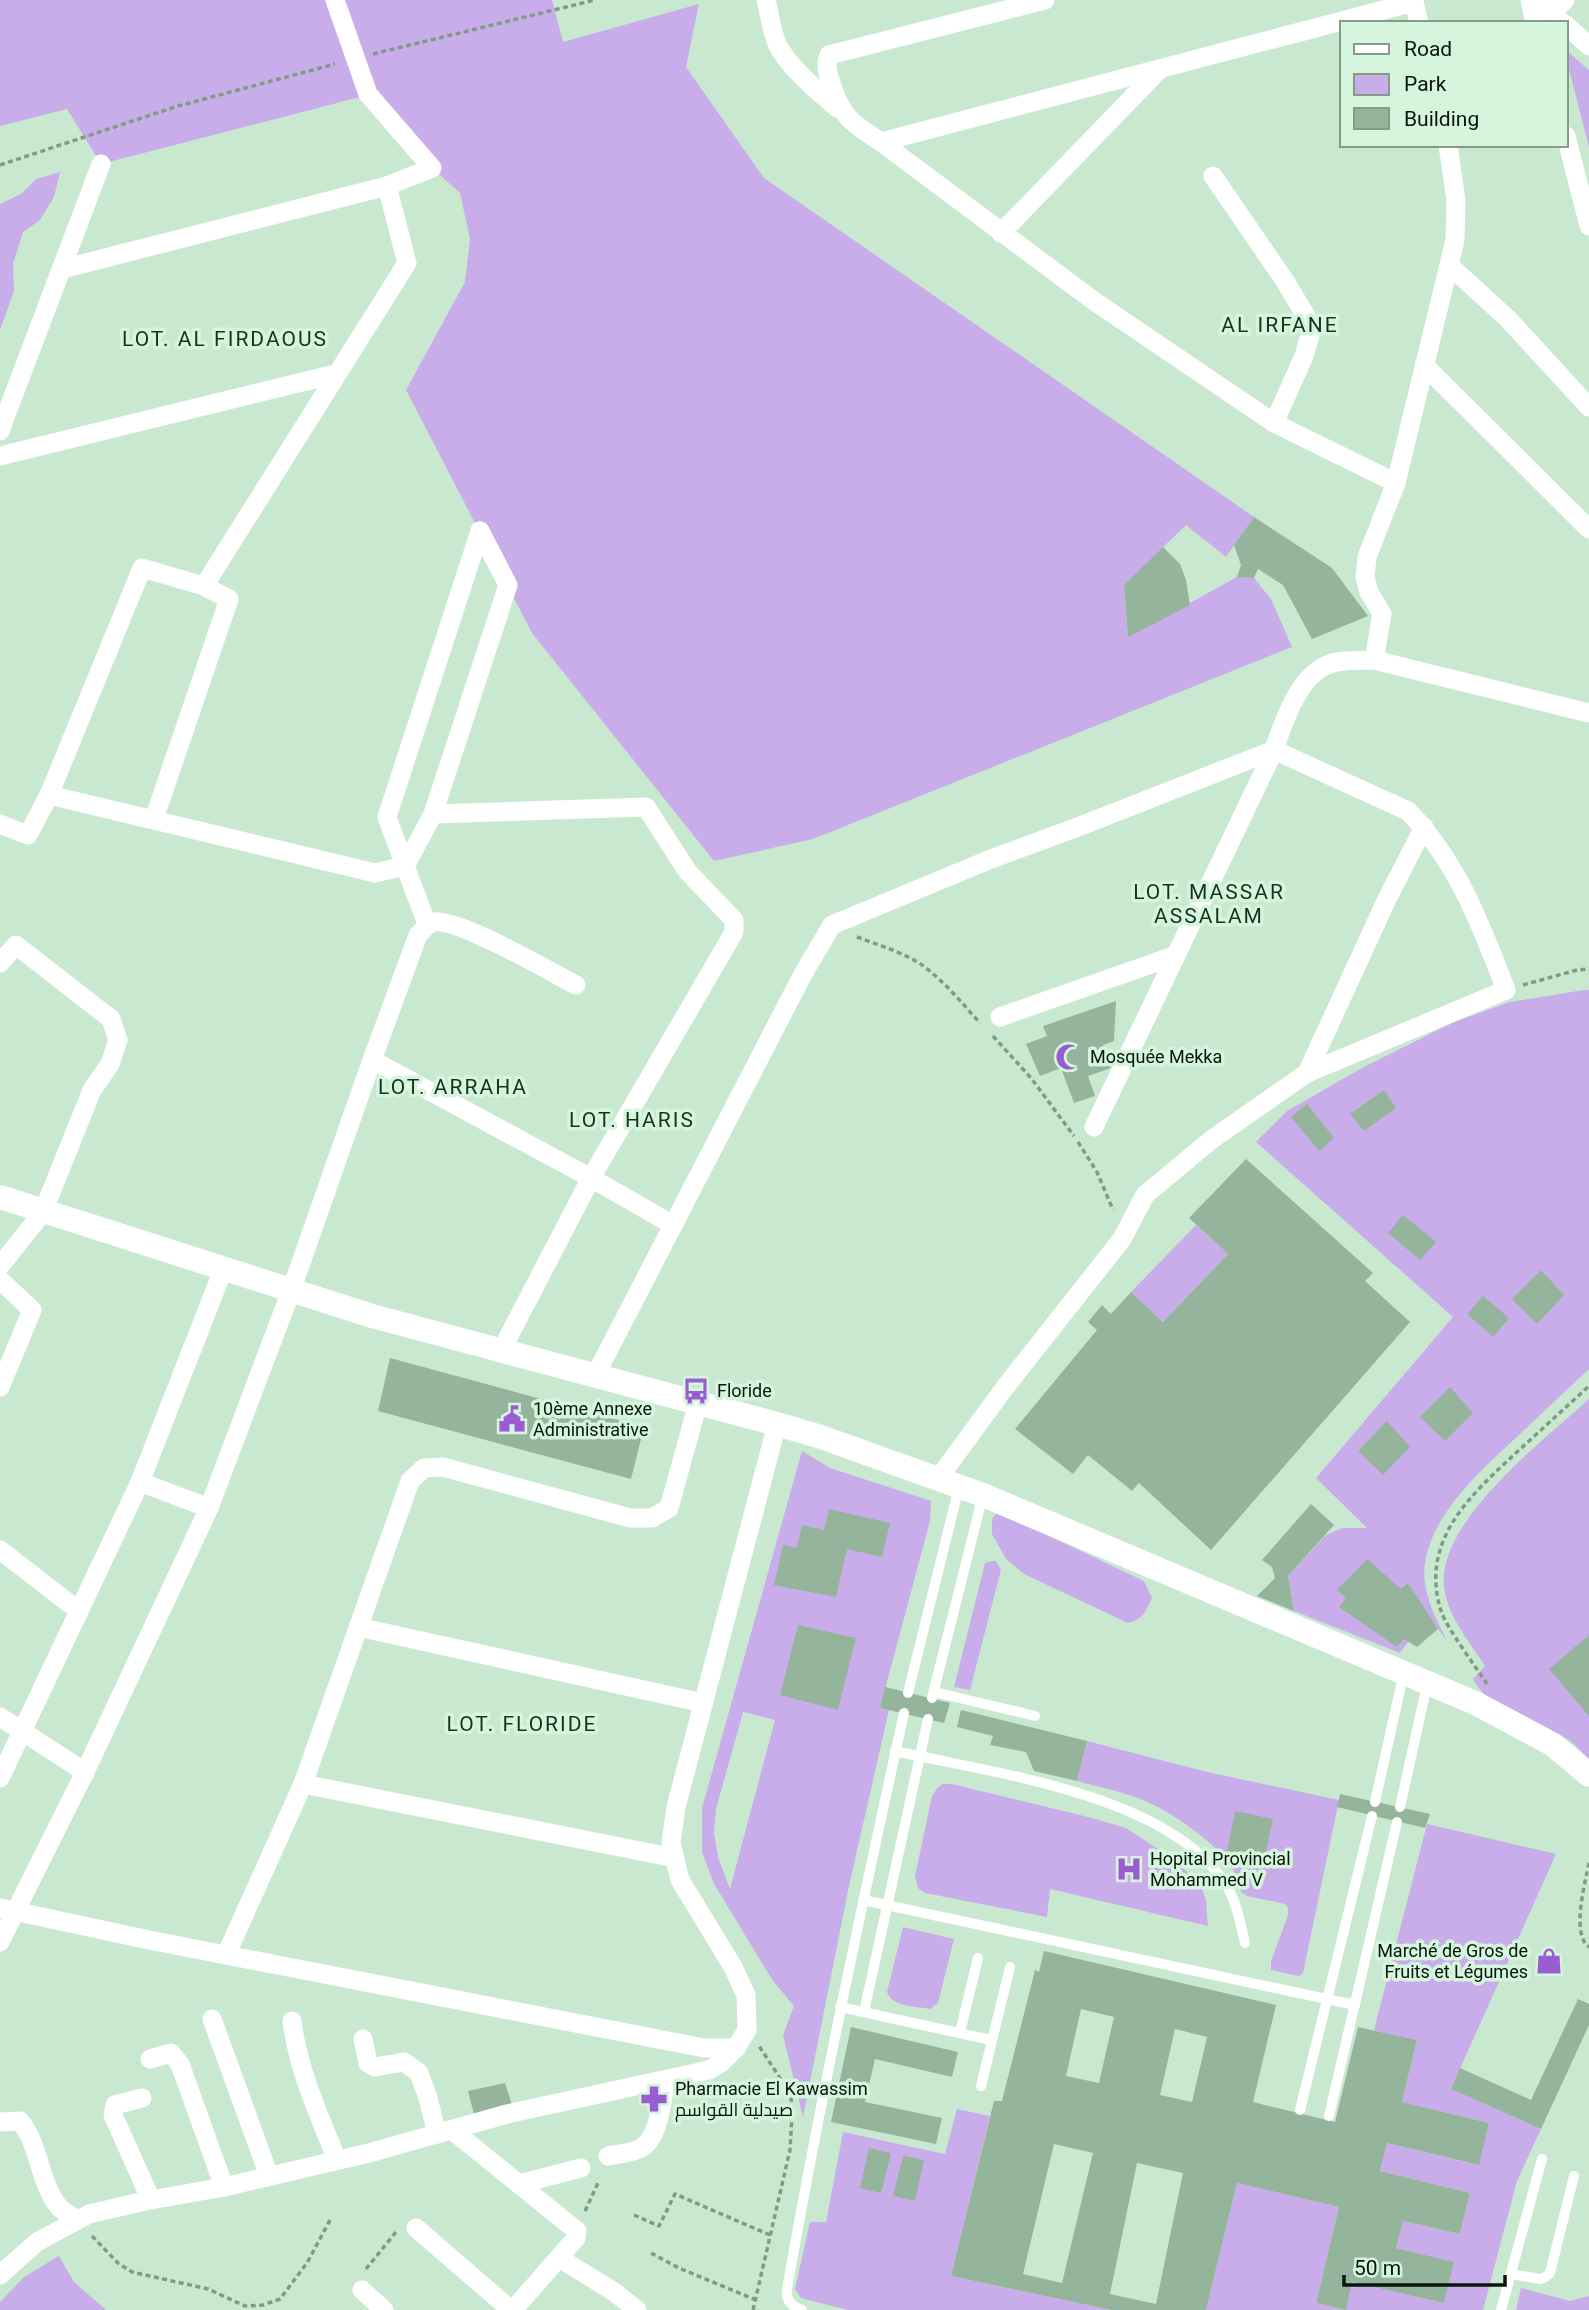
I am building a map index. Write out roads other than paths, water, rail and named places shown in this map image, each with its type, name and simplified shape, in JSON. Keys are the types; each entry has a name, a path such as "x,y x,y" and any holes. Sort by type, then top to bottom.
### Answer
{"street":[{"path":"62,269 387,186 432,168 368,94 335,0"},
{"path":"766,0 777,45 814,88 850,122 881,142 1094,301 1274,423 1396,483"},
{"path":"843,114 829,79 828,55 1045,0"},
{"path":"1530,0 1553,14"},
{"path":"881,142 1414,1 1419,21"},
{"path":"1568,27 1589,46"},
{"path":"1001,233 1160,69"},
{"path":"1568,143 1589,226"},
{"path":"1374,660 1382,614 1368,592 1365,577 1367,557 1396,483 1450,266 1455,240 1456,201 1448,147"},
{"path":"0,431 101,164"},
{"path":"1213,176 1306,316 1310,335 1307,346 1274,423"},
{"path":"204,586 407,263 387,186"},
{"path":"1450,266 1508,319 1589,407"},
{"path":"1424,365 1589,529"},
{"path":"0,456 335,374"},
{"path":"49,794 375,873 405,866 433,814 508,585 480,531 387,817 405,866 427,924"},
{"path":"0,824 28,835 49,794 142,568 204,586 229,599 154,819"},
{"path":"1094,1127 1274,750 1286,716 1312,676 1325,666 1344,661 1374,660 1589,713"},
{"path":"596,1376 803,974 832,925 991,859 1274,750 1408,811 1424,827 1443,855 1478,915 1506,990 1307,1073 1211,1140 1145,1195 1122,1239 1006,1386 949,1483"},
{"path":"433,814 646,807 688,872 734,920 734,932 591,1178 501,1351"},
{"path":"1307,1073 1376,922 1424,827"},
{"path":"0,1942 8,1909 85,1772 209,1507 291,1291 418,935 427,924 438,922 460,925 576,985"},
{"path":"0,963 16,945 111,1019 118,1040 110,1064 92,1090 43,1212 0,1266"},
{"path":"994,1024 1174,956"},
{"path":"372,1060 674,1225"},
{"path":"0,1197 372,1316 776,1424 983,1495 1475,1703 1552,1744 1589,1775"},
{"path":"0,1778 140,1482 223,1270"},
{"path":"0,1280 32,1310 0,1387"},
{"path":"226,1955 303,1784 410,1481 424,1468 443,1467 630,1518 652,1518 669,1508 698,1403"},
{"path":"0,2275 37,2242 89,2214 224,2187 507,2114 709,2070 721,2063 736,2048 747,2030 746,1995 733,1967 680,1880 671,1843 676,1807 776,1424"},
{"path":"140,1482 209,1507"},
{"path":"0,1550 79,1611"},
{"path":"358,1627 703,1703"},
{"path":"0,1717 85,1772"},
{"path":"303,1784 675,1858"},
{"path":"8,1909 226,1955 704,2048 736,2048"},
{"path":"212,2018 269,2176"},
{"path":"292,2021 294,2041 307,2083 337,2160"},
{"path":"363,2039 368,2063 375,2067 404,2062 419,2073 444,2132 519,2184 575,2228 576,2238 512,2310 416,2228"},
{"path":"150,2059 171,2053 180,2064 224,2187"},
{"path":"608,2156 641,2148 651,2139 658,2122 666,2080"},
{"path":"142,2098 115,2105 113,2115 151,2200"},
{"path":"0,2122 20,2122 28,2131 50,2191 60,2207 77,2220"},
{"path":"519,2184 581,2168"},
{"path":"559,2258 613,2291 637,2310"},
{"path":"362,2290 384,2310"}],"lane":[{"path":"908,1693 949,1483"},
{"path":"983,1495 933,1695 1035,1716"},
{"path":"1375,1802 1404,1672"},
{"path":"1400,1807 1428,1682"},
{"path":"802,2310 788,2300 787,2289 840,2007 904,1713"},
{"path":"864,2012 928,1719"},
{"path":"895,1751 1029,1780 1086,1796 1160,1827 1206,1861 1223,1881 1233,1896 1245,1943"},
{"path":"1300,2110 1372,1816"},
{"path":"1329,2116 1397,1822"},
{"path":"863,1900 1355,2005"},
{"path":"960,2032 978,1958"},
{"path":"981,2086 1010,1967"},
{"path":"840,2007 991,2040"},
{"path":"1502,2310 1542,2159"},
{"path":"1511,2274 1540,2279 1550,2273 1574,2176"}],"place":[{"name":"Mosquée Mekka","path":"1069,1057"},
{"name":"Floride","path":"696,1391"},
{"name":"10ème Annexe Administrative","path":"512,1419"},
{"name":"Hopital Provincial Mohammed V","path":"1129,1869"},
{"name":"Marché de Gros de Fruits et Légumes","path":"1549,1961"},
{"name":"Pharmacie El Kawassim صيدلية القواسم","path":"654,2099"}],"district":[{"name":"AL IRFANE","path":"1280,325"},
{"name":"LOT. AL FIRDAOUS","path":"225,339"},
{"name":"LOT. MASSAR ASSALAM","path":"1209,904"},
{"name":"LOT. ARRAHA","path":"453,1087"},
{"name":"LOT. HARIS","path":"632,1120"},
{"name":"LOT. FLORIDE","path":"522,1724"}]}
